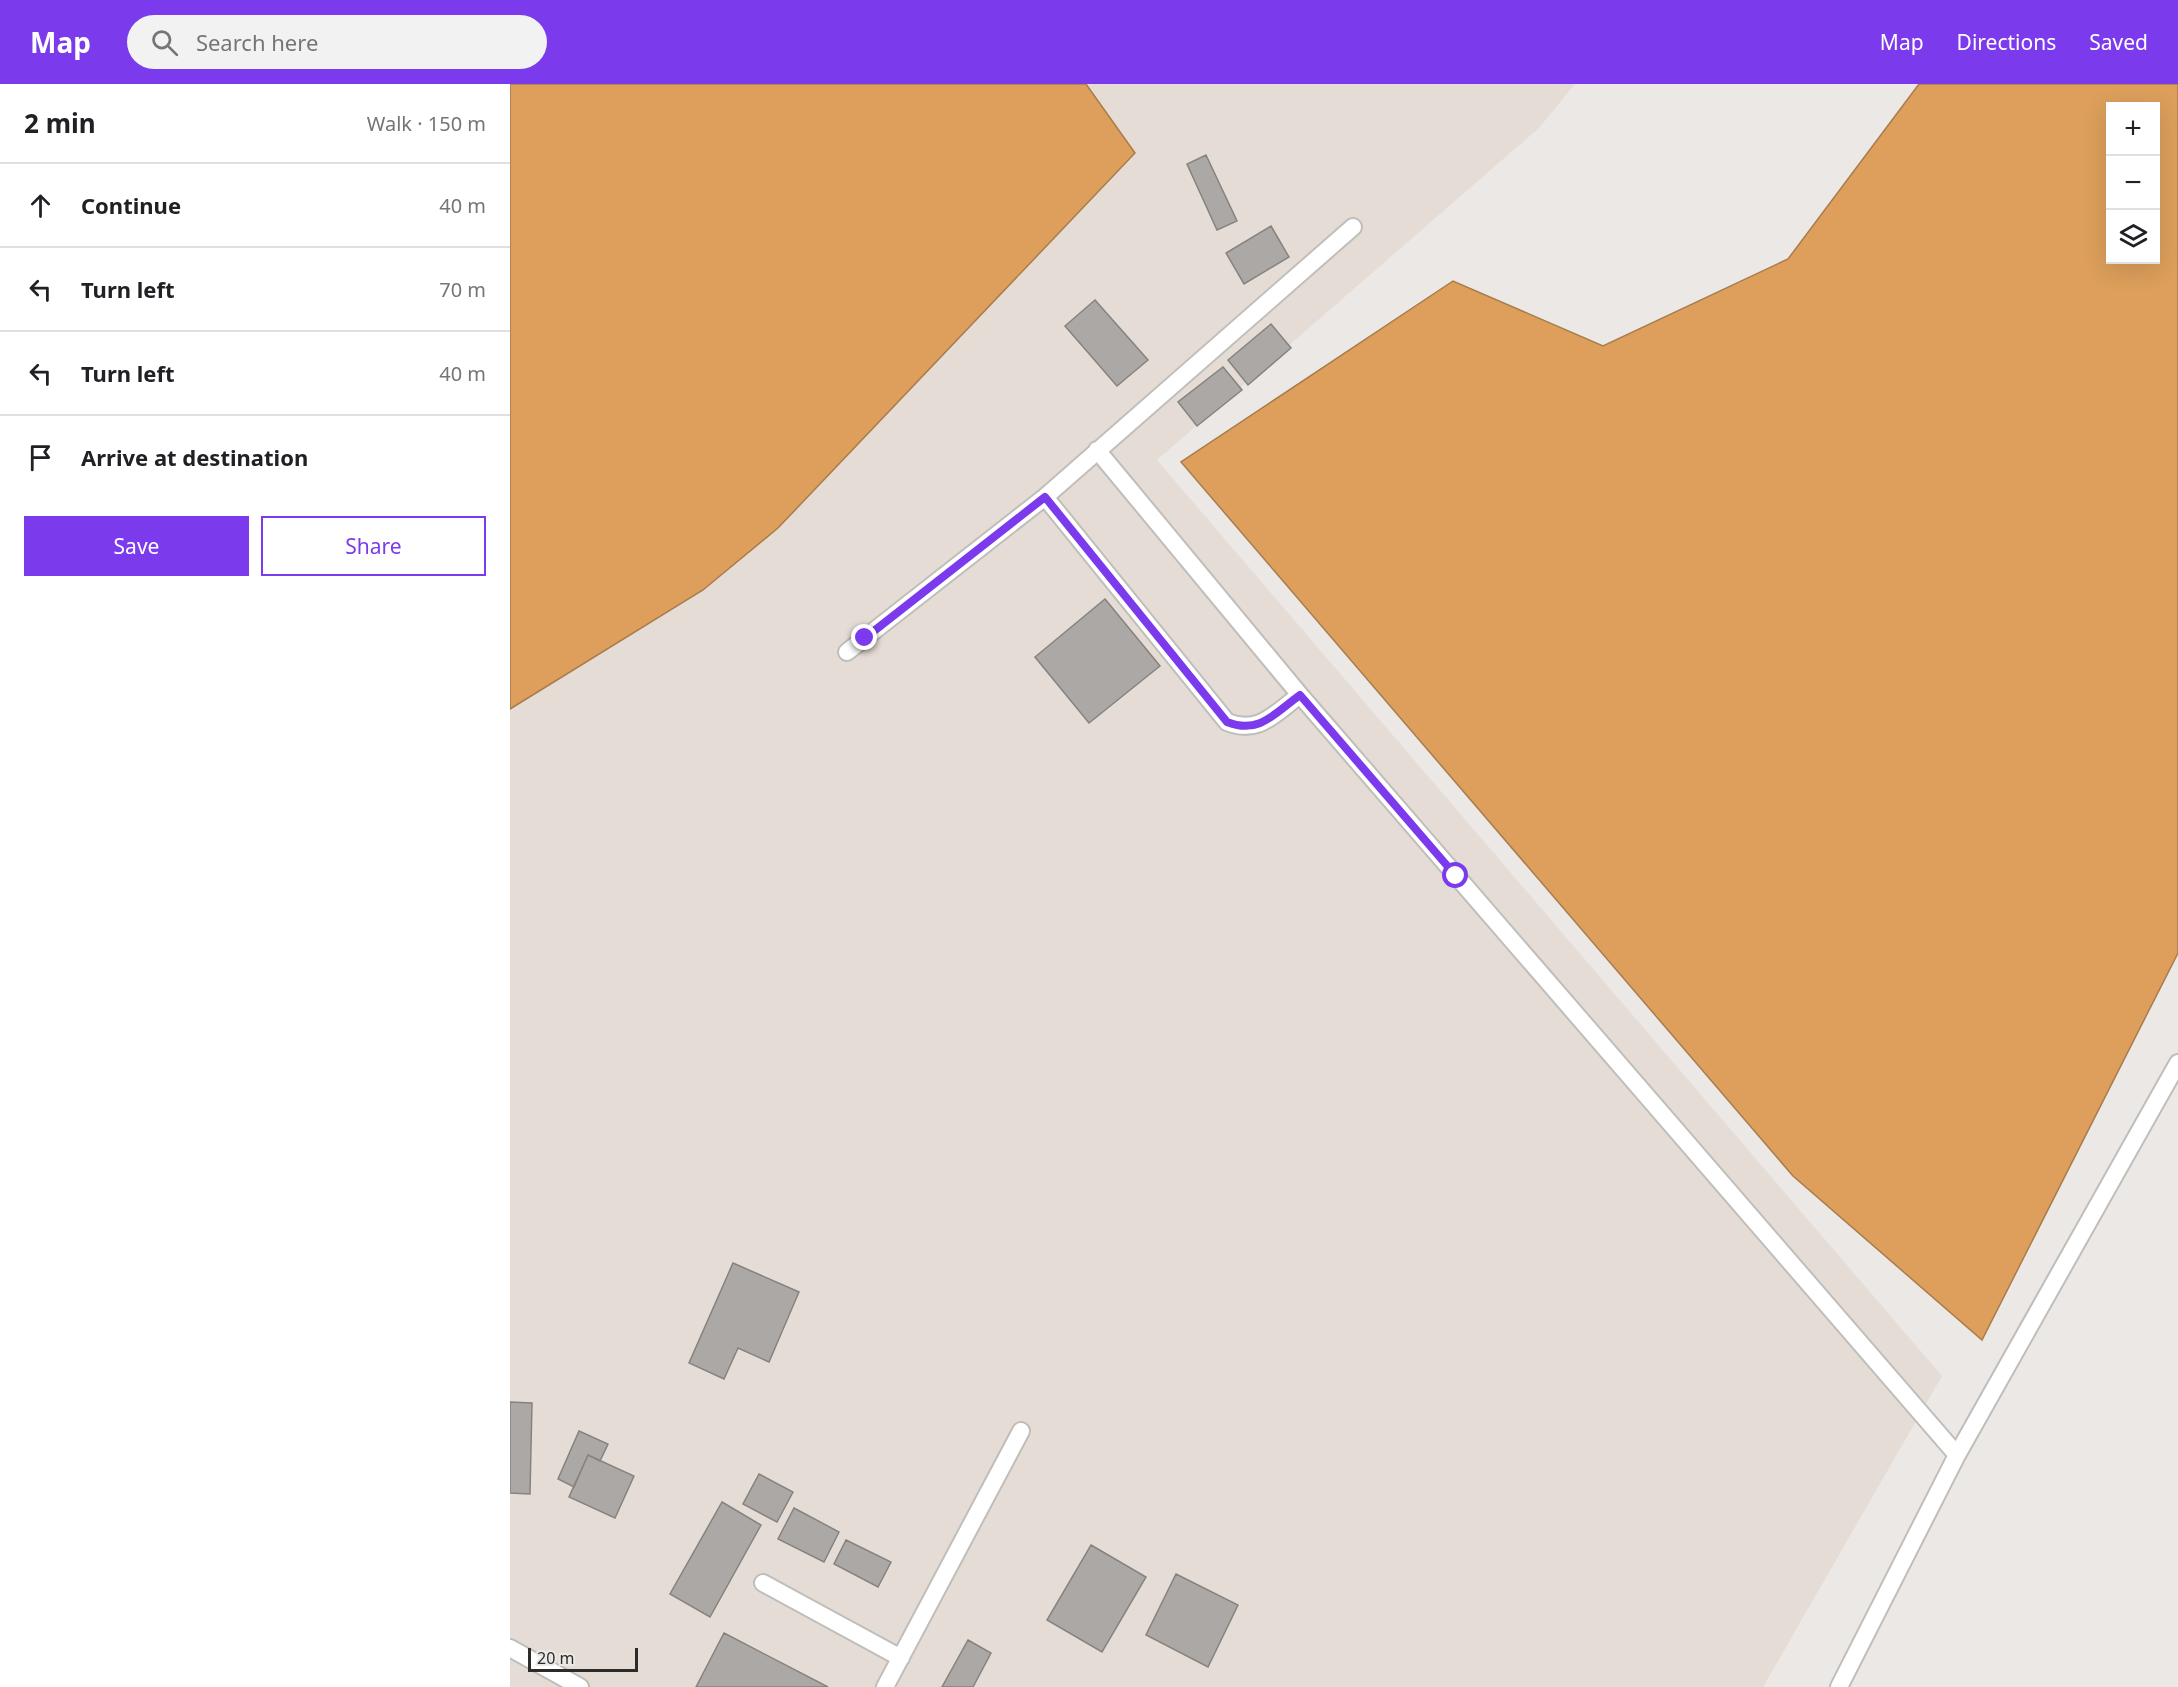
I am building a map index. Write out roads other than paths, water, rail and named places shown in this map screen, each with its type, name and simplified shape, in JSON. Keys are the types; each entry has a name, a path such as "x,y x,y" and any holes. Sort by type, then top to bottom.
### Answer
{"lane":[{"path":"847,652 1045,497 1353,227"},
{"path":"1097,450 1300,695 1957,1455"},
{"path":"1045,497 1227,722 1242,728 1257,726 1300,695"},
{"path":"1839,1687 1957,1455 2178,1063"},
{"path":"885,1687 1021,1431"},
{"path":"763,1583 901,1658"},
{"path":"510,1648 580,1687"}]}
